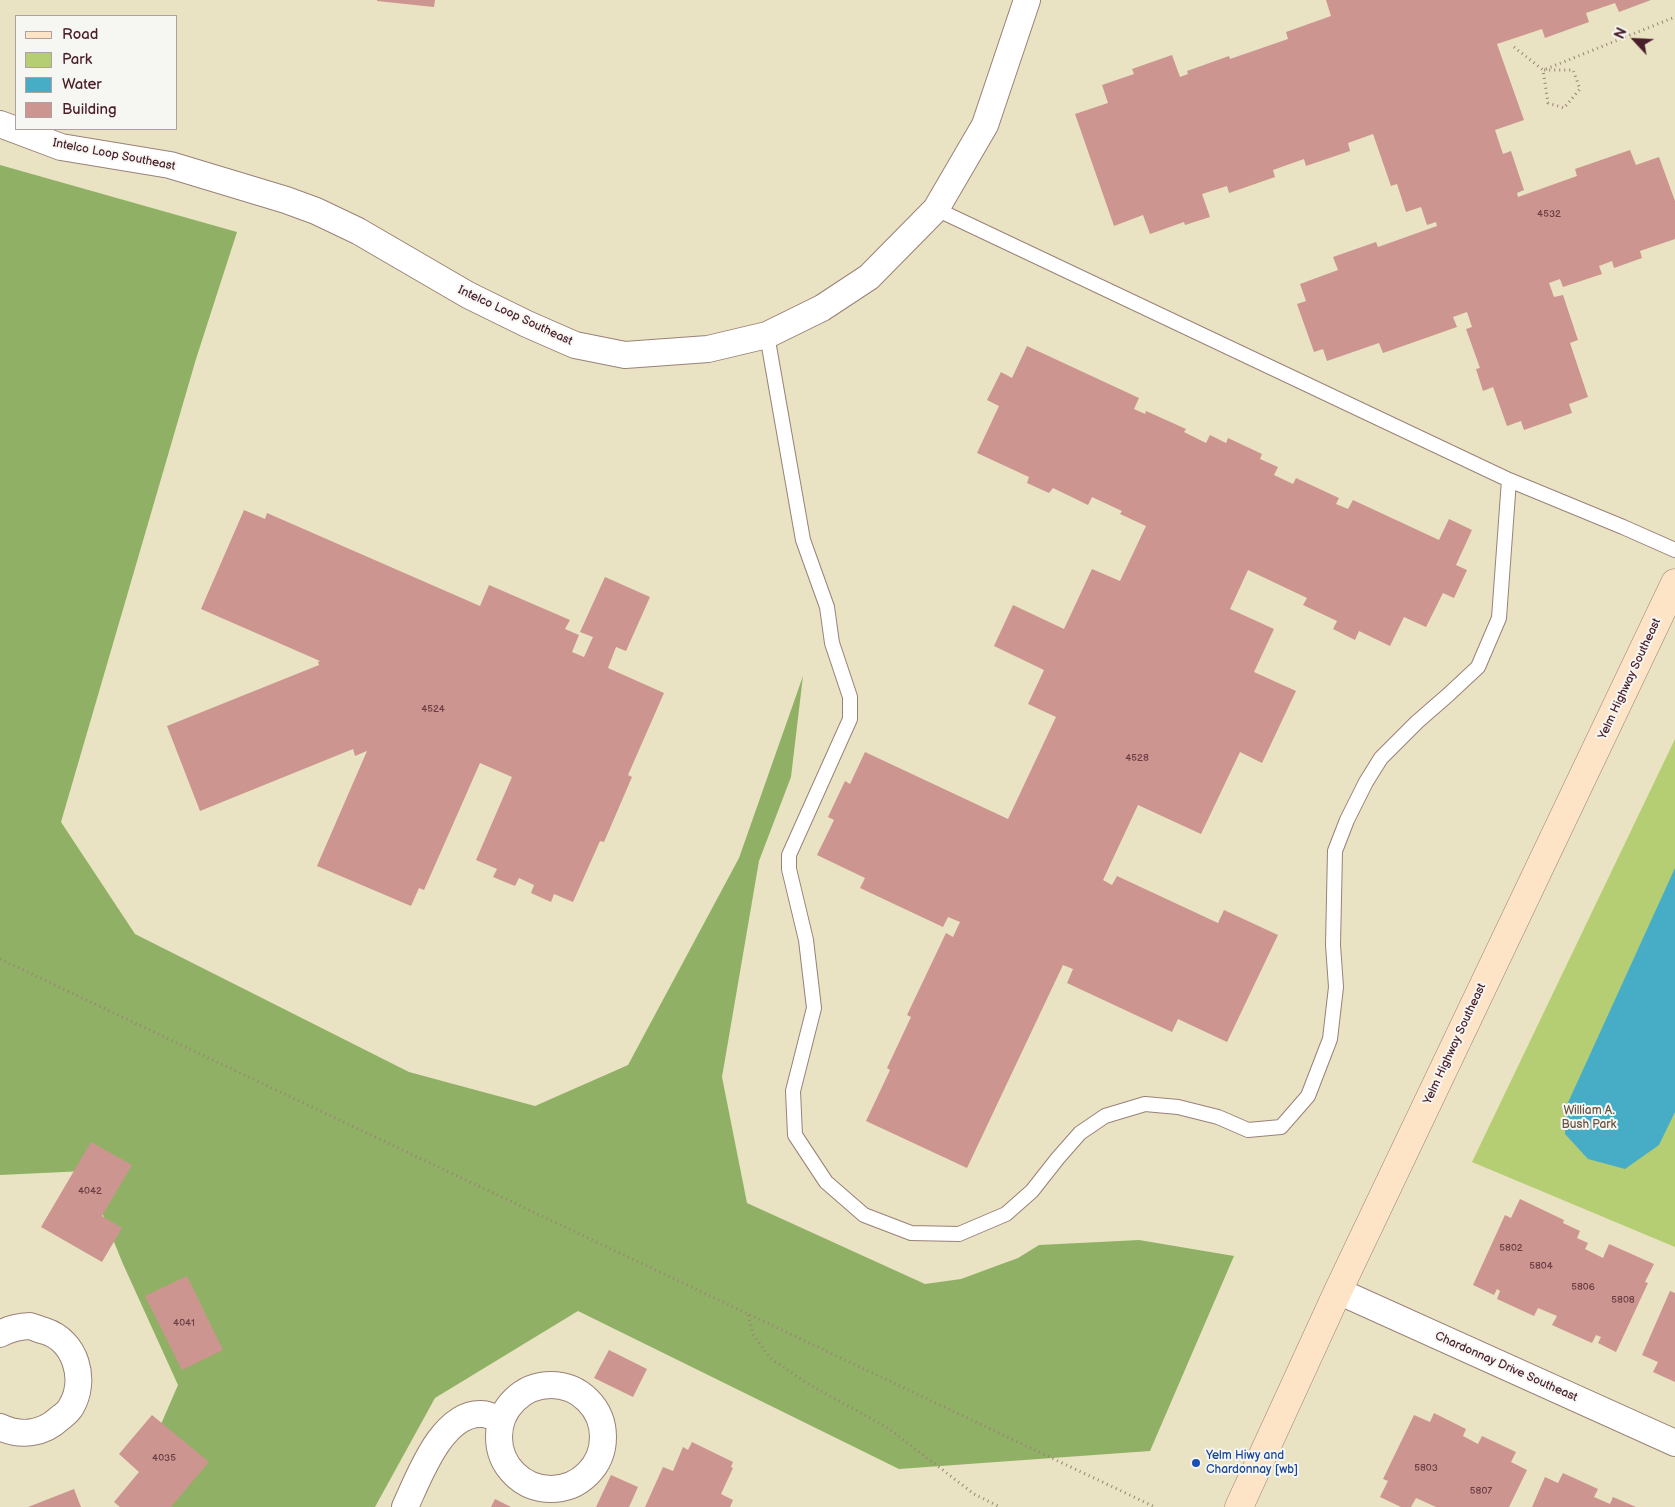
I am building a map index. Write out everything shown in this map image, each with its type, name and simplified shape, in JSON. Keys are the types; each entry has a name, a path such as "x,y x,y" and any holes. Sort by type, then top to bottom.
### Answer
{"main road":[{"name":"Yelm Highway Southeast","path":"1239,1507 1338,1291 1675,584"}],"street":[{"name":"Intelco Loop Southeast","path":"16,130 61,147 170,165 316,211 358,231 468,295 575,345 625,355 708,349 768,334 822,308 869,277 936,209 985,125 1027,0"},
{"name":"Intelco Loop Southeast","path":"0,124 15,130"},
{"name":"Chardonnay Drive Southeast","path":"1338,1291 1675,1443"},
{"path":"0,1334 6,1330 30,1326 53,1334 69,1348 77,1366 79,1386 71,1408 51,1427 30,1433 12,1432 0,1427"},
{"path":"547,1384 568,1387 586,1397 598,1413 604,1434 601,1454 590,1472 574,1485 554,1490 533,1487 515,1476 503,1460 498,1440 501,1420 511,1402 528,1389 547,1384"},
{"path":"405,1507 428,1459 449,1428 463,1418 482,1414 501,1420"}],"lane":[{"path":"936,209 1509,480 1675,550"},
{"path":"768,334 803,540 827,607 832,643 850,697 850,719 789,855 788,869 806,940 814,1008 793,1090 796,1135 826,1182 864,1215 911,1233 959,1234 1006,1214 1032,1191 1080,1132 1105,1116 1144,1104 1170,1106 1218,1117 1248,1130 1281,1127 1308,1096 1332,1030 1336,987 1333,945 1335,851 1347,820 1366,782 1381,758 1478,666 1499,618 1509,480"}],"path":[{"path":"1543,70 1675,17"},
{"path":"1514,47 1543,70 1573,70 1580,89 1564,108 1548,103 1543,70"},
{"path":"0,959 1155,1507"},
{"path":"748,1314 753,1334 770,1358 810,1385 888,1428 974,1494 1000,1507"}],"green space":[{"path":"0,165 237,232 196,359 61,822 135,934 409,1072 535,1106 628,1065 739,858 803,676 791,777 759,861 722,1077 747,1203 925,1284 961,1279 1018,1258 1039,1245 1139,1240 1234,1256 1150,1451 899,1469 578,1311 435,1398 375,1507 125,1507 178,1385 123,1264 85,1171 0,1175"},
{"name":"William A. Bush Park","path":"1675,739 1675,1247 1472,1162"}],"water":[{"path":"1675,868 1675,1112 1659,1145 1625,1169 1588,1159 1565,1134 1566,1107"}],"building":[{"path":"377,0 435,0 434,7"},
{"path":"1326,0 1651,0 1619,12 1615,3 1586,13 1589,22 1545,38 1542,29 1497,44 1524,120 1495,130 1503,154 1511,151 1524,190 1517,193 1518,197 1577,176 1575,169 1630,150 1636,165 1659,157 1675,201 1675,239 1640,251 1642,258 1614,268 1612,261 1599,266 1602,274 1563,287 1560,279 1549,283 1554,297 1563,295 1578,340 1570,343 1588,397 1569,404 1572,413 1524,430 1521,421 1507,426 1493,387 1483,391 1476,369 1480,368 1466,329 1472,327 1467,312 1453,317 1457,327 1383,353 1379,343 1327,361 1323,349 1314,352 1297,304 1306,301 1300,284 1338,270 1333,257 1376,242 1378,247 1437,226 1436,222 1427,225 1421,207 1406,212 1397,184 1391,186 1373,134 1348,143 1350,151 1306,166 1304,159 1273,170 1275,177 1229,193 1227,186 1202,194 1210,217 1185,225 1184,222 1150,234 1143,215 1114,226 1075,114 1108,103 1102,85 1134,74 1132,69 1172,55 1180,77 1188,74 1187,71 1229,56 1230,59 1288,39 1286,32 1331,16"},
{"path":"1027,346 1139,398 1134,409 1145,414 1146,411 1186,429 1184,432 1206,443 1210,435 1226,443 1228,438 1262,454 1260,459 1278,467 1274,475 1293,484 1296,478 1339,498 1336,504 1348,509 1353,500 1439,540 1449,519 1472,530 1456,565 1467,570 1454,598 1443,593 1426,627 1404,617 1390,646 1359,631 1355,640 1333,629 1337,621 1303,605 1307,598 1248,570 1230,609 1274,629 1254,672 1296,691 1262,763 1240,752 1201,834 1138,805 1103,880 1112,885 1117,876 1218,923 1224,910 1278,935 1227,1042 1178,1019 1172,1032 1067,983 1073,969 1063,965 967,1168 866,1121 890,1070 887,1068 911,1017 907,1015 946,933 953,937 960,922 948,917 943,927 860,888 865,878 817,855 834,820 828,817 845,781 850,784 865,752 1008,819 1056,717 1028,704 1044,670 994,646 1013,605 1064,629 1092,569 1120,581 1146,526 1120,514 1122,511 1092,497 1088,505 1053,488 1049,493 1027,483 1029,477 977,453 999,406 987,400 1001,372 1012,378"},
{"path":"244,510 265,519 267,513 480,606 489,585 570,620 565,629 579,635 572,652 584,657 593,637 580,632 605,577 650,597 626,651 616,647 608,668 664,693 628,775 632,777 604,842 600,841 573,902 554,894 551,902 531,893 534,885 519,878 515,886 493,877 497,869 476,860 512,777 480,763 424,890 419,888 411,906 317,866 367,751 355,756 353,749 200,811 167,726 319,665 318,662 320,661 201,609"},
{"path":"91,1142 132,1165 102,1216 122,1228 102,1262 41,1227"},
{"path":"1520,1199 1564,1220 1563,1223 1580,1231 1577,1238 1588,1243 1585,1249 1603,1258 1609,1244 1654,1264 1645,1282 1648,1283 1616,1352 1598,1343 1601,1337 1596,1335 1592,1343 1552,1325 1557,1316 1538,1308 1534,1316 1497,1299 1500,1291 1497,1289 1494,1295 1473,1285 1505,1215 1511,1218"},
{"path":"187,1276 223,1350 182,1370 145,1296"},
{"path":"1670,1291 1675,1293 1675,1382 1653,1372 1658,1362 1642,1355"},
{"path":"609,1350 647,1369 633,1397 594,1378"},
{"path":"1434,1413 1466,1429 1463,1436 1478,1444 1482,1436 1516,1452 1511,1462 1527,1470 1509,1507 1436,1507 1416,1498 1411,1507 1401,1507 1380,1497 1388,1481 1383,1479 1414,1415 1430,1422"},
{"path":"152,1415 209,1462 171,1507 120,1507 114,1502 139,1472 119,1454"},
{"path":"692,1442 733,1462 731,1467 733,1468 721,1494 733,1500 730,1507 645,1507 663,1467 673,1471 683,1447 688,1450"},
{"path":"1563,1473 1598,1489 1594,1497 1610,1504 1613,1497 1636,1507 1532,1507 1545,1477 1558,1483"},
{"path":"611,1475 638,1487 629,1507 596,1507"},
{"path":"74,1489 81,1507 28,1507"},
{"path":"495,1499 511,1507 491,1507"}],"place":[{"name":"Yelm Hiwy and Chardonnay [wb]","path":"1196,1463"}]}
